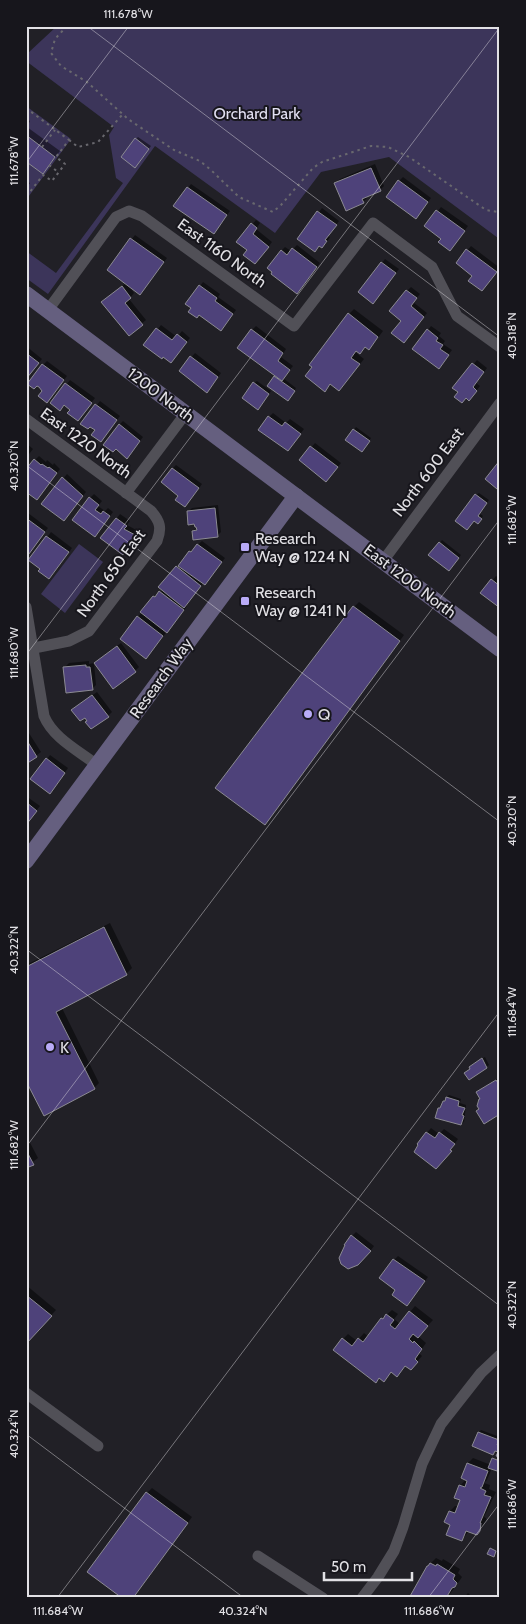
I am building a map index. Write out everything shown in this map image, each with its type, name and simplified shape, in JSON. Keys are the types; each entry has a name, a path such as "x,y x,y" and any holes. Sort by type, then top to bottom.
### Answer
{"street":[{"name":"East 1160 North","path":"48,310 116,218 129,211 142,216 294,326 373,223 432,267 457,316 500,347"},
{"name":"1200 North","path":"26,294 296,496"},
{"name":"North 600 East","path":"383,561 500,403"},
{"path":"126,493 186,413"},
{"name":"East 1220 North","path":"26,419 126,493"},
{"name":"North 650 East","path":"34,648 69,641 89,631 157,541 161,526 157,518 151,511 126,493"},
{"name":"East 1200 North","path":"296,496 500,649"},
{"name":"Research Way","path":"26,861 296,496"},
{"path":"26,607 44,716 47,723 54,732 98,765"},
{"path":"362,1598 394,1551 422,1464 441,1424 481,1373 500,1355"},
{"path":"26,1394 98,1446"},
{"path":"258,1556 323,1598"}],"path":[{"path":"67,26 55,39 51,53 61,66 87,82 124,114 174,150 200,161 240,197 273,212 313,168 322,162 371,146 388,147 409,157 486,210 500,211"},
{"path":"26,108 78,147 98,142 124,114"},
{"path":"42,147 55,130"},
{"path":"26,197 43,174 52,181 65,164 56,157 69,140"},
{"path":"49,165 58,172"}],"green space":[{"name":"Orchard Park","path":"57,26 500,26 500,236 498,238 389,157 321,172 275,233 155,146 48,294 26,278 26,251 56,273 123,183 116,178 109,135 114,127 26,61 26,52 28,53"},
{"path":"26,106 71,139 26,200 26,165 28,163 43,174 55,157 26,135"},
{"path":"79,544 103,562 65,613 41,594"}],"building":[{"path":"26,135 55,157 43,174 28,163 26,165"},
{"path":"135,138 149,149 135,168 121,157"},
{"path":"371,168 381,191 362,199 364,203 346,211 334,183"},
{"path":"398,180 428,202 416,219 386,197"},
{"path":"187,187 227,215 214,234 173,206"},
{"path":"436,210 465,231 450,251 438,242 441,239 424,226"},
{"path":"317,211 337,225 325,240 327,241 322,248 319,246 315,252 297,239"},
{"path":"251,223 257,228 253,234 269,247 255,264 243,255 247,250 236,242"},
{"path":"130,238 164,262 140,295 107,270"},
{"path":"292,248 317,267 297,294 271,274 272,272 267,268 281,250 287,255"},
{"path":"466,249 497,272 482,291 468,281 472,276 456,263"},
{"path":"381,262 396,273 373,304 358,292"},
{"path":"199,285 217,298 215,301 233,314 221,331 199,315 197,318 188,312 191,308 185,304"},
{"path":"122,286 131,298 125,303 143,325 129,336 101,302"},
{"path":"406,290 417,298 411,306 424,317 404,343 391,333 401,321 389,311"},
{"path":"348,313 378,337 369,350 365,347 360,354 356,351 351,358 360,364 339,391 330,384 325,392 305,376 312,367 309,365"},
{"path":"156,328 172,340 177,334 187,342 171,363 163,357 162,359 143,345"},
{"path":"251,329 283,353 278,361 290,370 282,381 237,348"},
{"path":"427,329 438,338 436,341 443,345 440,349 449,355 439,369 412,349"},
{"path":"26,353 39,363 26,379"},
{"path":"190,356 218,377 207,393 179,371"},
{"path":"472,363 484,372 473,387 477,391 469,401 466,398 462,403 454,397 458,392 452,388"},
{"path":"42,364 64,380 47,403 38,396 42,391 39,387 37,386 34,389 27,384"},
{"path":"274,376 295,391 288,401 267,386"},
{"path":"253,382 269,394 258,410 242,398"},
{"path":"65,383 92,403 78,421 67,413 70,410 64,405 60,411 50,403"},
{"path":"95,404 117,420 101,442 91,435 95,430 90,427 88,429 80,424"},
{"path":"268,416 282,426 285,422 301,434 288,451 258,430"},
{"path":"119,424 140,441 127,459 116,449 113,452 103,445"},
{"path":"353,429 370,441 362,452 345,440"},
{"path":"310,446 338,467 326,482 299,460"},
{"path":"34,459 57,473 37,500 26,492 26,469"},
{"path":"500,460 500,486 497,489 485,479"},
{"path":"172,468 199,488 185,507 175,500 178,496 161,482"},
{"path":"62,477 83,496 64,521 41,504"},
{"path":"475,494 487,503 478,516 482,519 478,524 474,521 467,530 455,521"},
{"path":"89,497 99,505 95,510 101,514 103,511 110,516 95,537 72,520"},
{"path":"215,508 218,537 193,540 192,531 197,530 194,524 188,525 187,511"},
{"path":"26,518 45,532 26,558"},
{"path":"116,518 127,526 124,529 137,536 123,555 100,538"},
{"path":"46,536 69,552 49,579 28,560"},
{"path":"439,542 459,558 449,571 428,555"},
{"path":"197,544 222,562 205,585 178,566"},
{"path":"176,566 201,586 184,608 158,587"},
{"path":"491,579 500,586 500,608 480,593"},
{"path":"159,591 184,610 167,633 140,612"},
{"name":"Q","path":"353,606 400,641 265,825 215,788"},
{"path":"137,616 163,636 146,659 120,639"},
{"path":"117,646 136,672 113,689 94,663"},
{"path":"86,665 86,667 90,667 93,690 66,693 63,667"},
{"path":"92,695 109,717 91,729 85,722 87,721 85,718 80,721 71,710"},
{"path":"26,739 37,757 26,764"},
{"path":"46,758 65,773 50,794 30,779"},
{"path":"26,802 37,811 26,825"},
{"name":"K","path":"104,927 127,975 56,1012 95,1089 44,1116 26,1081 26,967"},
{"path":"482,1058 487,1068 469,1080 464,1073"},
{"path":"496,1080 500,1086 500,1114 484,1124 476,1111 479,1109 477,1106 480,1099 476,1092"},
{"path":"446,1097 459,1101 458,1106 465,1108 461,1125 435,1118 438,1108 440,1108"},
{"path":"426,1132 435,1138 439,1132 455,1144 450,1150 452,1151 436,1169 414,1152 417,1144"},
{"path":"26,1150 34,1165 26,1168"},
{"path":"351,1235 371,1251 358,1265 348,1269 341,1264 339,1258 344,1245"},
{"path":"393,1259 425,1281 407,1306 392,1295 395,1290 379,1278"},
{"path":"26,1295 52,1316 26,1344"},
{"path":"409,1311 428,1326 418,1338 413,1334 409,1339 422,1349 415,1359 418,1362 411,1370 405,1366 397,1377 391,1372 384,1382 379,1378 376,1383 333,1350 342,1338 352,1346 358,1338 363,1342 386,1314 394,1320 390,1325 395,1329"},
{"path":"478,1432 499,1440 497,1445 500,1446 500,1457 496,1456 498,1452 495,1451 493,1455 472,1446"},
{"path":"492,1458 500,1461 497,1471 488,1468"},
{"path":"467,1463 488,1471 480,1488 486,1491 484,1495 491,1497 480,1523 480,1531 477,1535 466,1531 462,1541 446,1535 450,1525 444,1522 449,1511 455,1513 460,1500 454,1498 459,1485 465,1487 467,1481 461,1478"},
{"path":"146,1492 188,1523 133,1598 122,1598 87,1572"},
{"path":"490,1548 496,1551 494,1557 487,1554"},
{"path":"430,1563 436,1566 437,1564 455,1575 453,1579 457,1583 455,1587 452,1588 446,1598 409,1598 427,1566"}],"place":[{"name":"Research Way @ 1224 N","path":"245,547"},
{"name":"Research Way @ 1241 N","path":"245,601"},
{"name":"Q","path":"308,714"},
{"name":"K","path":"50,1047"}]}
